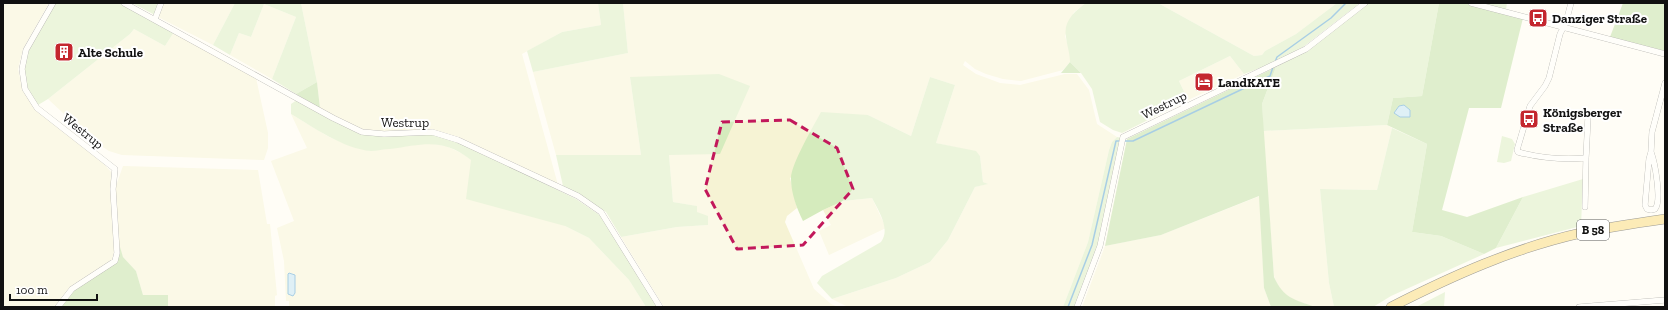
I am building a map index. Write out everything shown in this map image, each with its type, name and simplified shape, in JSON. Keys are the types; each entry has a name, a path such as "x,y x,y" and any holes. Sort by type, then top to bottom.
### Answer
{"main road":[{"name":"B 58","path":"1391,307 1456,275 1523,249 1581,233 1665,219"}],"street":[{"name":"Westrup","path":"53,3 26,50 22,69 25,89 38,108 115,169 113,189 117,253 115,261 72,289 58,307"},
{"name":"Westrup","path":"124,3 156,19 333,118 362,132 384,134 432,132 458,140 578,196 601,212 660,307"},
{"path":"156,19 161,3"},
{"name":"Westrup","path":"1077,307 1100,246 1123,137 1306,48 1365,3"},
{"path":"1471,3 1665,54"},
{"path":"1571,3 1549,78 1530,106 1517,150 1518,152 1534,156 1560,159 1586,158"},
{"path":"1651,152 1654,160 1657,181 1658,205 1655,209 1651,210 1645,205 1649,159 1651,152 1652,132 1665,83"},
{"path":"1585,207 1588,117"},
{"path":"1579,307 1665,300"}],"highlighted area":[{"path":"790,120 837,148 853,189 803,245 737,249 705,189 722,122"}],"shaded area":[{"path":"3,3 49,3 23,49 18,69 23,91 37,110 104,164 111,172 114,251 112,260 70,287 55,307 3,307"},
{"path":"163,3 235,3 213,45 158,17"},
{"path":"301,3 598,3 601,25 562,32 522,54 558,185 459,137 431,129 383,131 362,130 320,108 317,82"},
{"path":"623,3 1086,3 1074,12 1065,36 1070,52 1070,62 1063,70 1021,81 1003,79 986,74 975,69 965,61 963,65 976,74 1000,83 1020,85 1065,74 1077,74 1089,90 1097,124 1117,137 1112,142 1109,150 1088,242 1063,307 848,307 832,299 896,278 930,262 948,240 975,187 987,184 983,182 980,156 976,152 936,143 955,85 930,77 911,136 868,115 790,178 797,208 787,216 785,222 814,289 831,304 838,307 664,307 621,237 677,227 708,225 697,212 696,206 673,202 669,155 630,77 641,155 556,155 533,72 628,53"},
{"path":"1158,3 1337,3 1296,34 1265,51 1262,55 1254,56"},
{"path":"264,4 296,17 272,79 230,55 239,33 251,37"},
{"path":"134,29 165,46 174,32 256,78 268,133 268,148 264,160 122,155 109,151 92,140 48,99 130,34"},
{"path":"1230,56 1244,74 1188,100 1179,81"},
{"path":"291,114 329,137 351,146 371,151 428,143 446,146 463,154 565,226 589,238 629,280 646,307 289,307 289,301 286,301 284,261 277,228 294,221 271,161 307,148"},
{"path":"1387,125 1392,128 1377,190 1320,189 1329,283 1334,307 1315,307 1289,298 1279,288 1274,276 1263,131"},
{"path":"123,166 258,170 267,224 270,224 277,295 275,296 275,307 168,307 168,295 143,295 136,271 123,257 119,247 116,216 116,186"},
{"path":"1260,196 1264,288 1271,307 1082,307 1105,246 1161,235"},
{"path":"872,198 886,228 829,255 819,231 831,225 823,210 843,201"}],"green space":[{"path":"55,3 119,3 174,32 165,46 134,29 130,34 48,99 38,105 28,89 25,78 27,55 31,44"},
{"path":"132,3 159,3 155,15"},
{"path":"235,3 301,3 317,82 296,94 272,79 296,17 264,4 251,37 239,33 230,55 213,45"},
{"path":"598,3 623,3 628,53 533,72 527,51 562,32 601,25"},
{"path":"1086,3 1158,3 1254,56 1262,55 1265,51 1296,34 1337,3 1360,3 1303,47 1273,63 1244,74 1230,56 1179,81 1188,100 1122,133 1113,130 1100,122 1092,89 1081,73 1070,62 1066,37 1066,26 1074,13"},
{"path":"1369,3 1439,3 1422,96 1393,98 1387,125 1263,131 1262,104 1276,67 1306,51"},
{"path":"1439,3 1464,3 1523,18 1501,108 1469,108 1442,210 1467,217 1523,197 1496,248 1484,254 1441,236 1412,232 1427,144 1387,125 1393,98 1422,96"},
{"path":"1481,3 1507,3 1506,10"},
{"path":"1623,3 1665,3 1665,51 1610,37"},
{"path":"1070,62 1081,73 1061,73"},
{"path":"1276,67 1262,104 1274,277 1282,290 1290,297 1315,307 1271,307 1264,288 1259,196 1161,235 1105,246 1127,139"},
{"path":"719,74 750,86 720,154 669,155 673,202 697,206 697,212 708,216 708,225 677,227 621,237 606,212 563,186 556,155 641,155 630,77"},
{"path":"930,77 955,85 936,143 976,151 980,156 983,182 988,184 975,187 948,240 930,262 896,278 832,299 817,283 822,276 881,242 884,237 884,226 872,198 843,201 803,221 795,201 791,184 794,165 821,112 868,115 911,136"},
{"path":"317,82 320,108 296,94"},
{"path":"297,100 363,133 432,133 458,141 576,199 601,216 659,307 646,307 629,280 589,238 565,226 466,199 471,160 460,153 441,145 432,144 371,151 350,146 329,137 291,114 291,104"},
{"path":"1392,128 1427,144 1412,232 1441,236 1484,254 1391,296 1373,307 1334,307 1329,283 1320,189 1377,190"},
{"path":"1502,136 1512,139 1515,144 1511,161 1504,163 1497,162"},
{"path":"1117,137 1122,138 1099,246 1076,307 1063,307 1088,242 1109,150 1112,142"},
{"path":"1583,179 1581,226 1496,248 1523,197"},
{"path":"120,247 123,257 136,271 143,295 168,295 168,307 60,307 73,289 116,262"},
{"path":"1445,292 1444,307 1416,307"}],"water":[{"path":"1404,105 1410,110 1410,117 1400,117 1394,113 1399,106"},
{"path":"289,273 295,275 295,293 293,296 288,294"}],"waterway":[{"path":"1275,62 1277,57 1331,18 1346,3"},
{"path":"1123,141 1133,141 1270,76 1273,67"},
{"path":"1068,307 1092,245 1116,141 1120,141"}],"place":[{"name":"Danziger Straße","path":"1538,18"},
{"name":"Alte Schule","path":"64,52"},
{"name":"LandKATE","path":"1204,82"},
{"name":"Königsberger Straße","path":"1529,119"}]}
